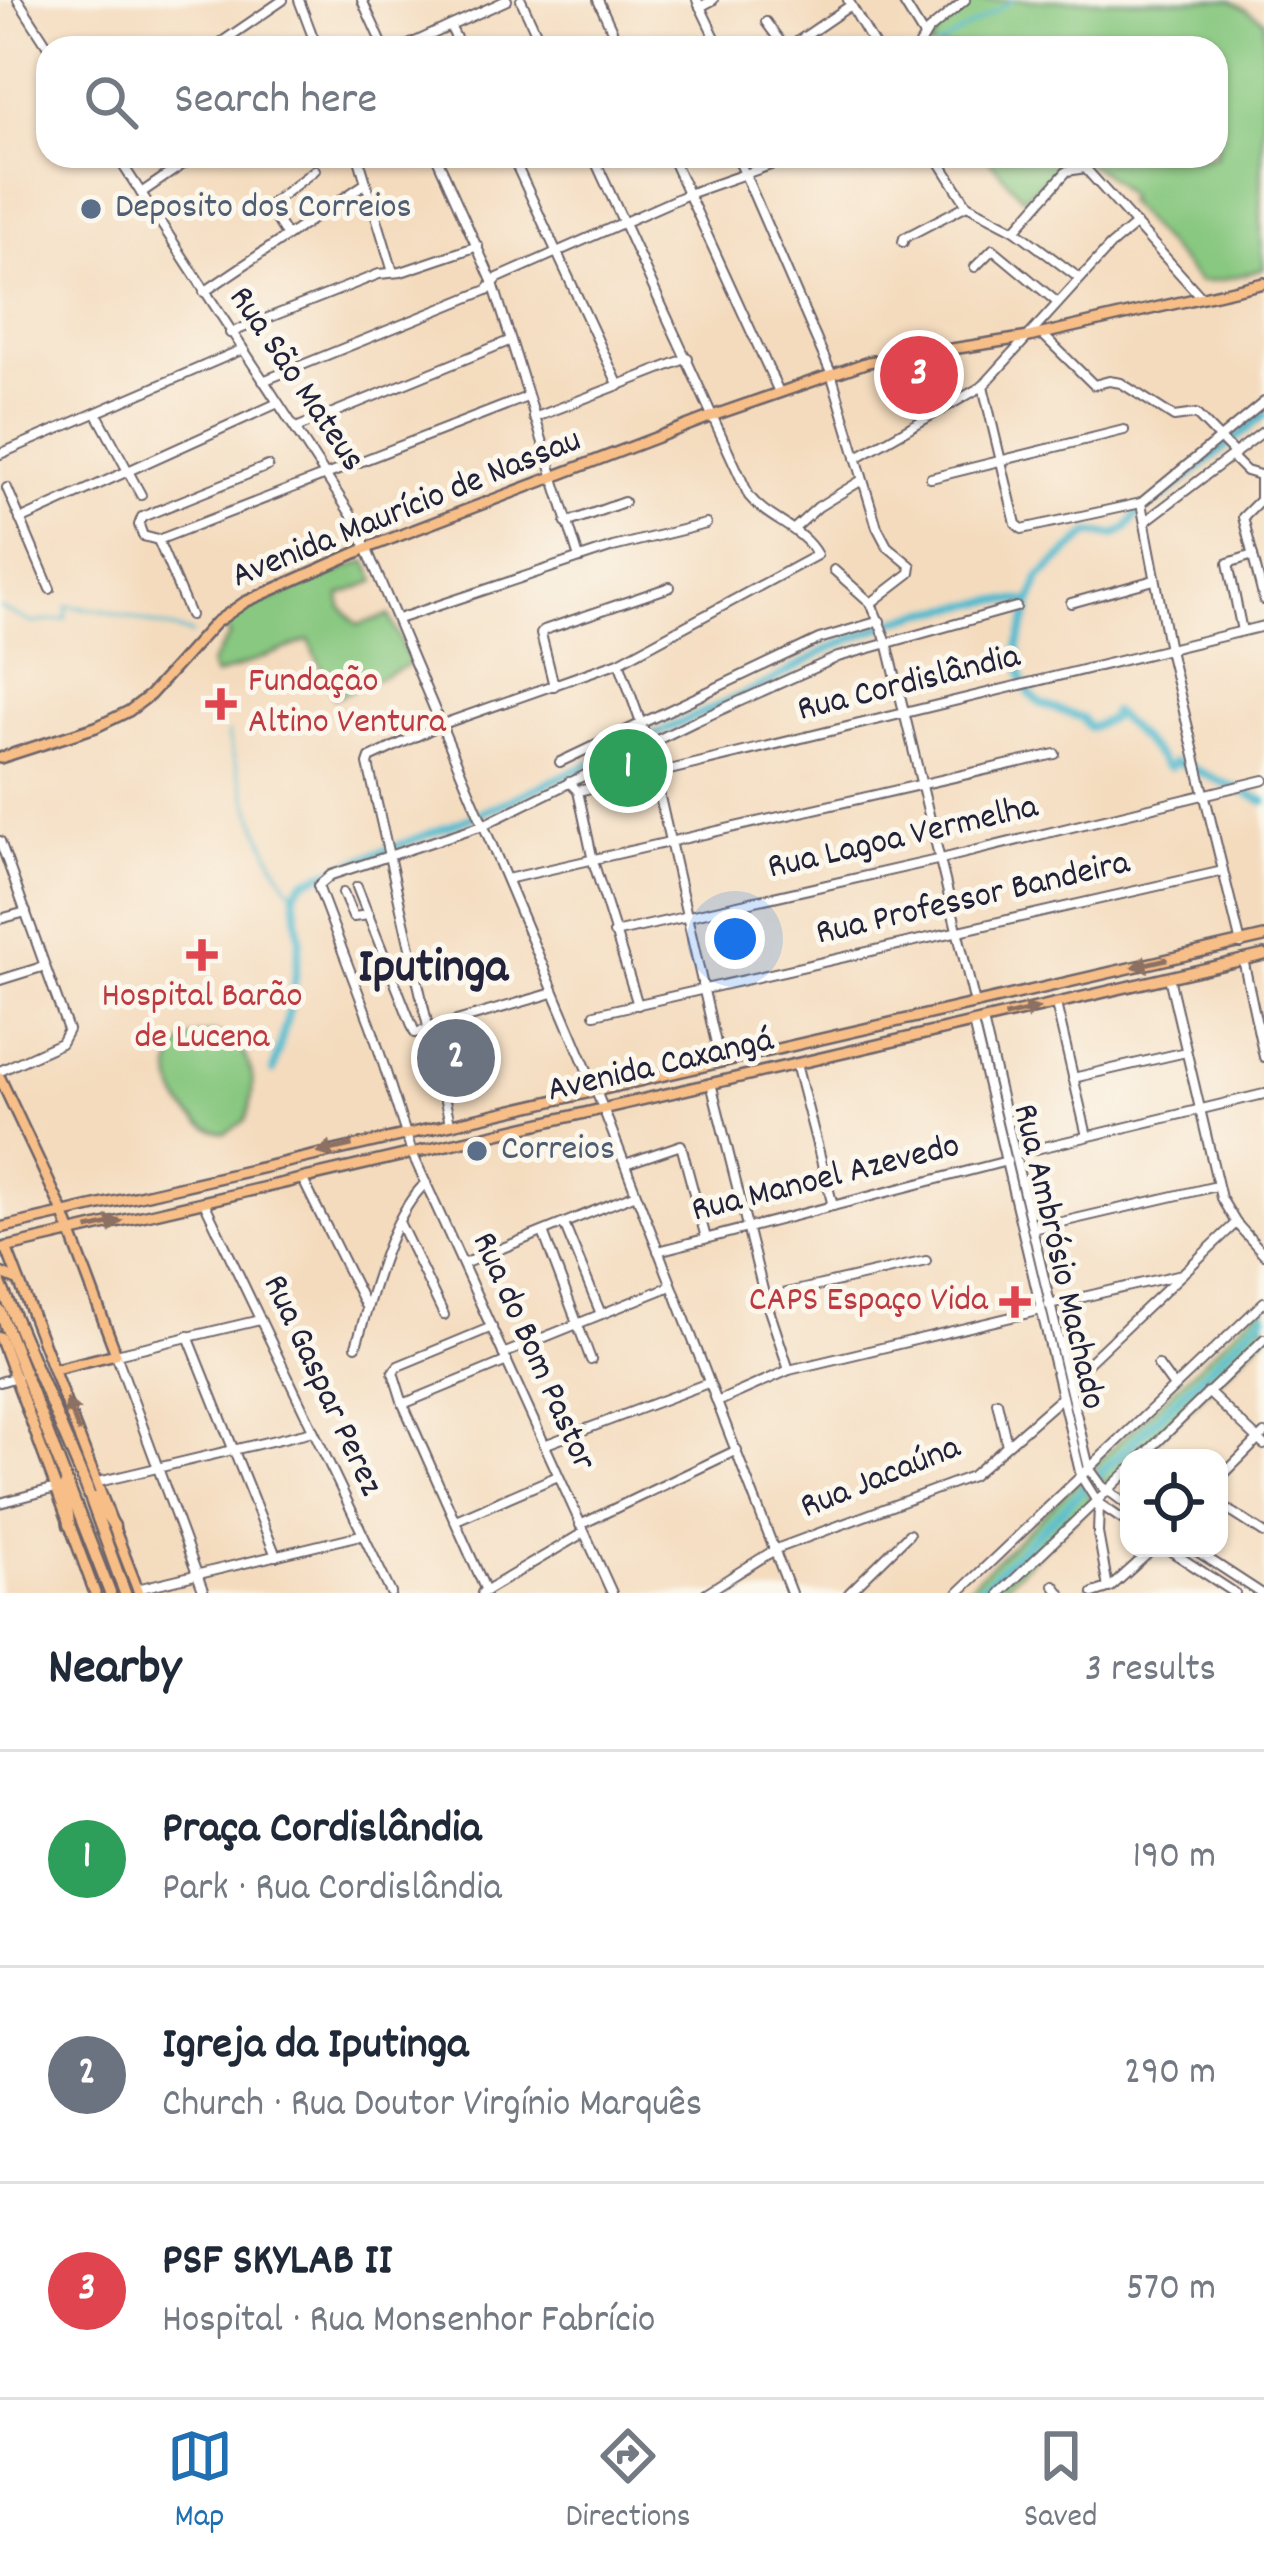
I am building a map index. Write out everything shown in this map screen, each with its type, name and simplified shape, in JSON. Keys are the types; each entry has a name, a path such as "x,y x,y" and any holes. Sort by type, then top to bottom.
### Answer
{"highway":[{"path":"0,1282 114,1526"},
{"path":"0,1311 110,1593"},
{"path":"64,1476 69,1525"},
{"path":"92,1484 134,1592"}],"main road":[{"name":"Avenida Maurício de Nassau","path":"0,758 117,718 150,695 228,612 367,548 715,415 898,351 1030,337 1264,283"},
{"name":"Avenida Caxangá","path":"0,1228 1264,937"},
{"name":"Avenida Caxangá","path":"3,1248 1264,955"},
{"path":"0,1075 63,1212 116,1354 55,1369"},
{"path":"3,1248 55,1369 92,1484"},
{"path":"0,1273 17,1280"},
{"path":"0,1337 94,1593"},
{"path":"114,1526 134,1592"}],"street":[{"path":"18,0 41,36"},
{"path":"230,36 283,0"},
{"path":"299,0 312,36"},
{"path":"362,0 378,36"},
{"path":"428,36 507,0"},
{"path":"520,0 537,36"},
{"path":"598,0 614,36"},
{"path":"713,0 698,4 714,36"},
{"path":"902,0 924,36 965,0"},
{"path":"940,0 948,13"},
{"path":"803,36 849,2 869,36"},
{"path":"766,22 777,36"},
{"path":"450,26 455,36"},
{"name":"Rua São Mateus","path":"125,168 327,476 367,548 603,1108 791,1593"},
{"path":"141,193 177,168"},
{"path":"362,168 393,272"},
{"path":"442,168 493,284 579,558"},
{"path":"518,168 620,386"},
{"path":"450,1123 381,831 370,758 440,725 619,662 817,555 794,529 752,501 599,168"},
{"path":"676,168 779,392"},
{"path":"741,168 831,374 882,538 910,566 910,573 871,603"},
{"path":"263,381 487,290 557,250 624,221 761,168"},
{"path":"943,168 967,206 1015,230 1079,278"},
{"path":"1015,230 1067,171 1076,168"},
{"path":"1082,168 1090,171 1200,296"},
{"path":"287,236 268,206 315,170"},
{"path":"204,292 366,183"},
{"path":"902,242 967,206"},
{"path":"856,458 982,386 1079,278 1136,224"},
{"path":"230,333 393,272 478,246"},
{"path":"975,267 992,249 1058,303"},
{"path":"1042,334 1094,385 1121,383 1174,417 1196,414 1235,454 1241,467 1260,475 1260,500 1243,516 1264,600"},
{"path":"296,428 509,341"},
{"path":"0,454 241,350"},
{"path":"534,418 688,358"},
{"path":"982,386 1016,524 1022,530 1141,504 1264,402"},
{"path":"268,466 142,517 143,536 158,540 526,397"},
{"path":"20,520 278,404"},
{"path":"97,414 141,495"},
{"path":"931,478 1124,430"},
{"path":"1146,519 1264,431"},
{"path":"794,529 862,479"},
{"path":"7,488 50,590"},
{"path":"566,523 624,502"},
{"path":"1141,504 1169,650 1240,944"},
{"path":"398,620 579,558 706,524"},
{"path":"158,540 190,615"},
{"path":"1243,632 1228,563 1253,555"},
{"path":"834,569 871,603 886,640 975,1004"},
{"path":"1071,603 1154,580"},
{"path":"554,686 541,634 544,630 670,587"},
{"path":"389,856 569,782 838,657 1016,607"},
{"path":"560,762 819,639 880,622"},
{"name":"Rua Cordislândia","path":"578,790 1264,626"},
{"path":"619,662 647,743 720,1061"},
{"path":"506,879 1055,754"},
{"name":"Rua Lagoa Vermelha","path":"614,933 1263,780"},
{"path":"569,782 578,790 593,861 638,1005"},
{"path":"0,841 67,1035 57,1046 0,1075"},
{"name":"Rua do Bom Pastor","path":"389,856 331,875 316,890 371,1026 412,1153 612,1593"},
{"name":"Rua Professor Bandeira","path":"595,1014 1222,871"},
{"path":"357,887 415,1033 553,993"},
{"path":"343,893 352,916 368,915"},
{"path":"0,919 26,912"},
{"path":"1243,958 1264,1057"},
{"path":"0,980 46,966"},
{"path":"1168,976 1218,1186 1236,1223 1264,1254"},
{"path":"1056,1004 1087,1136"},
{"name":"Rua Ambrósio Machado","path":"978,1022 1045,1307 1068,1382 1086,1473 1120,1499"},
{"path":"1073,1078 1186,1052"},
{"path":"796,1064 833,1205"},
{"path":"712,1083 765,1298 789,1370"},
{"name":"Rua Manoel Azevedo","path":"658,1251 1087,1136 1264,1094"},
{"path":"625,1163 681,1145 706,1238"},
{"name":"Rua Ambrósio Machado","path":"1010,1158 1031,1229 1061,1397 1096,1500 1110,1589"},
{"path":"303,1180 367,1310"},
{"path":"356,1346 399,1222 426,1183"},
{"path":"1031,1229 1218,1186"},
{"path":"463,1264 636,1194"},
{"name":"Rua Gaspar Perez","path":"204,1202 391,1593"},
{"path":"399,1222 445,1315"},
{"path":"1068,1382 1236,1223"},
{"path":"564,1224 602,1314"},
{"path":"543,1232 591,1360"},
{"path":"765,1298 926,1261"},
{"path":"717,1402 789,1370 1183,1274"},
{"path":"403,1404 578,1323 671,1286"},
{"path":"958,1593 1264,1301"},
{"path":"204,1593 116,1354 260,1320"},
{"path":"492,1327 393,1372 484,1592 582,1529 737,1450"},
{"path":"188,1336 276,1556"},
{"path":"1150,1449 1264,1339"},
{"path":"1158,1365 1174,1388"},
{"path":"0,1382 16,1377"},
{"path":"544,1444 708,1383"},
{"path":"1208,1392 1262,1440 1228,1471"},
{"name":"Rua Jacaúna","path":"706,1593 776,1550 972,1476 1061,1397"},
{"path":"997,1402 1008,1447"},
{"path":"92,1484 313,1431"},
{"path":"456,1520 558,1475"},
{"path":"1000,1593 1120,1477"},
{"path":"0,1503 56,1488"},
{"path":"1096,1500 1120,1517"},
{"path":"1228,1510 1264,1533"},
{"path":"851,1592 909,1534"},
{"path":"134,1592 361,1535"},
{"path":"1093,1593 1110,1589 1144,1557"},
{"path":"1180,1557 1235,1593"},
{"path":"1206,1557 1261,1593"}],"green space":[{"path":"974,0 1230,0 1264,20 1264,269 1199,282 1126,201 1129,197 1095,168 1228,168 1228,36 936,36 944,23"},
{"path":"997,168 1062,168 1053,173 1023,198"},
{"path":"366,561 376,581 340,595 341,607 358,625 389,615 410,664 334,698 309,640 215,676 210,665 230,635 223,625 253,606"},
{"path":"215,1033 239,1047 252,1081 245,1121 225,1133 190,1115 172,1081 178,1048 192,1038"},
{"path":"1264,1303 1264,1336 1147,1449 1120,1449 1120,1474 1106,1485 1094,1466"},
{"path":"1082,1483 1090,1504 997,1593 962,1593"}],"waterway":[{"path":"955,36 1013,0"},
{"path":"1264,415 1164,497 1139,511 1127,528 1115,535 1089,533 1039,578 1018,646 1022,679 1041,704 1082,718 1089,728 1112,718 1113,712 1164,765 1187,766 1264,801"},
{"path":"273,1071 292,1000 300,940 294,892 304,881 468,819 893,622 997,600 1030,601"},
{"path":"0,608 32,623 66,619 67,606 105,611 192,634"},
{"path":"228,732 254,816 275,864 294,892"},
{"path":"976,1593 1264,1315"}],"place":[{"name":"Deposito dos Correios","path":"91,209"},
{"name":"PSF SKYLAB II","path":"919,375"},
{"name":"Fundação Altino Ventura","path":"221,704"},
{"name":"Praça Cordislândia","path":"628,768"},
{"name":"Hospital Barão de Lucena","path":"202,955"},
{"name":"Igreja da Iputinga","path":"456,1058"},
{"name":"Correios","path":"477,1151"},
{"name":"CAPS Espaço Vida","path":"1015,1302"}],"district":[{"name":"Iputinga","path":"433,970"}]}
